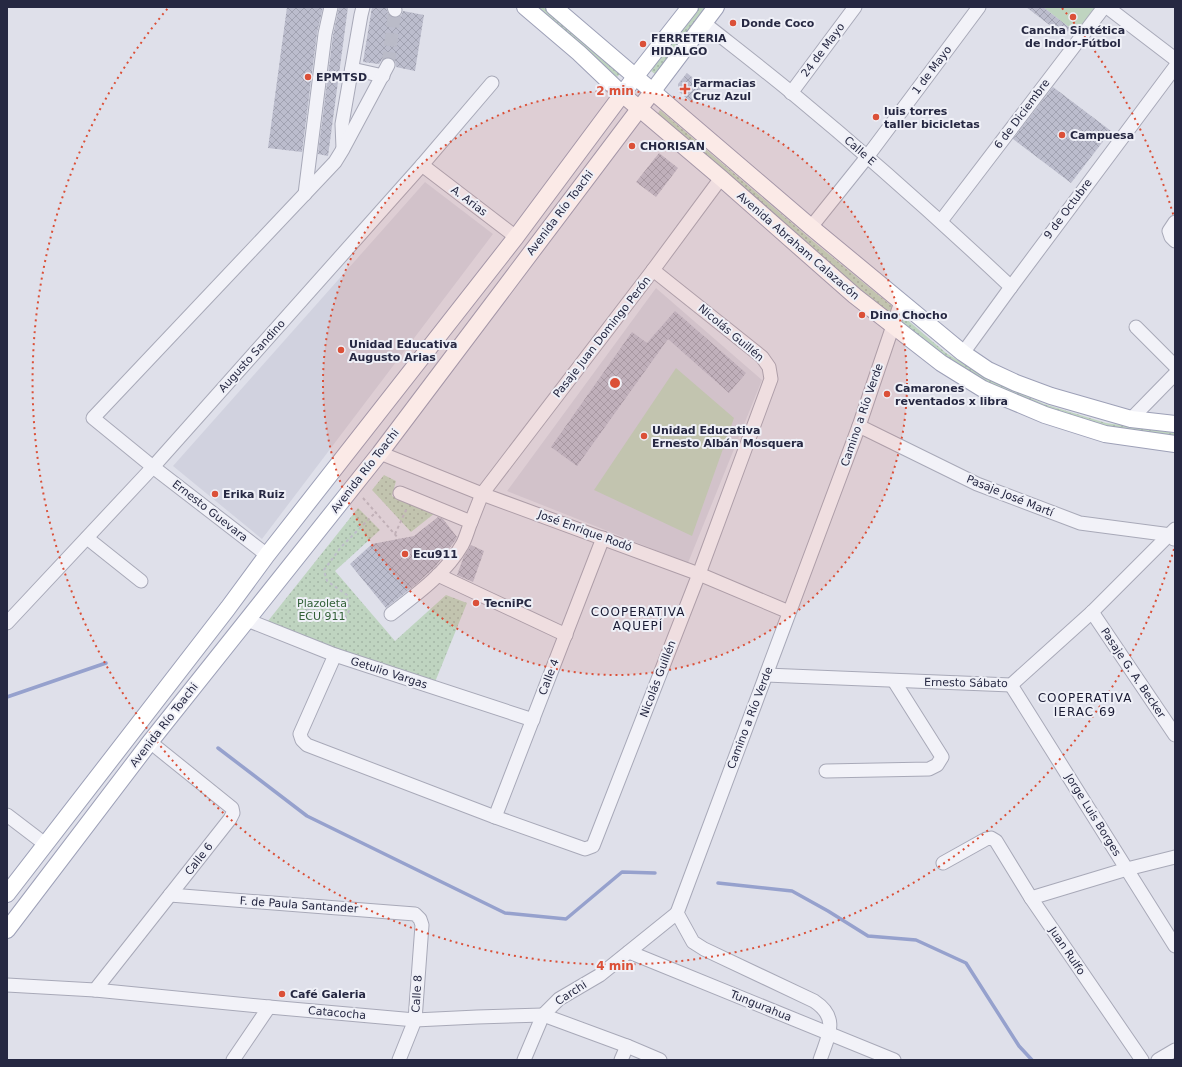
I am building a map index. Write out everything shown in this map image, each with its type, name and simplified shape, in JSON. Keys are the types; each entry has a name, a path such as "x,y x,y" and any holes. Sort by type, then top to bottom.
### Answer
{"main road":[{"name":"Avenida Abraham Calazacón","path":"525,7 639,109 721,178 813,261 941,363 983,388 1045,415 1105,434 1175,444"},
{"name":"Avenida Río Toachi","path":"7,894 228,608 267,555 516,236 622,94 690,7"},
{"name":"Avenida Río Toachi","path":"7,930 150,742 380,453 716,7"},
{"name":"Avenida Abraham Calazacón","path":"557,8 652,92 811,227 963,353 988,370 1016,383 1051,396 1131,419 1175,424"}],"street":[{"path":"305,194 325,34 331,7"},
{"path":"343,149 342,124 361,15 364,7"},
{"name":"24 de Mayo","path":"791,93 855,7"},
{"name":"1 de Mayo","path":"811,227 867,157 979,7"},
{"name":"6 de Diciembre","path":"941,221 1104,7"},
{"path":"1108,7 1175,59"},
{"name":"Calle E","path":"704,23 867,157 941,221 1011,287"},
{"name":"9 de Octubre","path":"963,353 1175,67"},
{"path":"305,194 335,162 386,71 352,68"},
{"name":"Augusto Sandino","path":"7,623 153,467 422,166 492,83"},
{"name":"A. Arias","path":"422,166 516,236"},
{"name":"Pasaje Juan Domingo Perón","path":"391,614 415,596 452,560 463,544 482,494 653,270 721,178"},
{"name":"Ernesto Guevara","path":"267,555 153,467 94,418 305,194"},
{"path":"1173,239 1169,231 1175,222"},
{"name":"Nicolás Guillén","path":"335,655 300,734 302,740 307,746 495,817 585,849 593,846 698,574 771,379 769,366 762,357 653,270"},
{"name":"Camino a Río Verde","path":"677,913 859,426 894,327 901,302"},
{"path":"1136,327 1175,366"},
{"path":"1131,419 1175,374"},
{"name":"Pasaje José Martí","path":"859,426 977,484 1080,523 1174,535"},
{"name":"José Enrique Rodó","path":"380,453 482,494 698,574 789,612"},
{"path":"404,498 471,522"},
{"name":"Ernesto Sábato","path":"766,676 1011,685 1174,535"},
{"path":"87,538 141,581"},
{"name":"Calle 4","path":"495,817 603,538"},
{"path":"438,575 566,635"},
{"name":"Pasaje G. A. Becker","path":"1092,612 1175,735"},
{"name":"Getulio Vargas","path":"246,620 335,655 533,720"},
{"path":"826,771 929,769 938,765 942,757 894,680"},
{"name":"Jorge Luis Borges","path":"1011,685 1175,946"},
{"name":"Calle 6","path":"95,990 230,819 233,813 232,808 150,742"},
{"path":"7,815 45,844"},
{"name":"Juan Rulfo","path":"943,863 986,839 991,838 996,841 1031,898 1142,1060"},
{"path":"1031,898 1127,869 1175,857"},
{"name":"F. de Paula Santander","path":"170,895 415,914 420,919 422,925"},
{"path":"677,913 693,942 704,949 814,1001 823,1007 830,1018 829,1034 820,1060"},
{"name":"Carchi","path":"524,1060 543,1016 559,999 600,975 677,913"},
{"name":"Calle 8","path":"399,1060 415,1020 422,925"},
{"name":"Tungurahua","path":"629,952 894,1060"},
{"name":"Catacocha","path":"7,985 95,990 415,1020 543,1016 627,1046 660,1060"},
{"path":"233,1060 269,1007"},
{"path":"621,1060 627,1046"},
{"path":"1158,1060 1175,1050"}],"path":[{"path":"364,498 399,539"},
{"path":"395,534 404,498"},
{"path":"307,609 330,620 343,621 349,611 347,595 327,581 324,570 341,547 376,512"}],"shaded area":[{"name":"Unidad Educativa Augusto Arias","path":"425,182 493,234 262,539 173,466"},
{"name":"Unidad Educativa Ernesto Albán Mosquera","path":"656,288 762,380 688,563 507,491"}],"green space":[{"path":"534,7 543,7 621,73 617,77"},
{"path":"698,7 707,7 655,74 651,71"},
{"name":"Cancha Sintética de Indor-Fútbol","path":"1043,7 1098,7 1078,34"},
{"path":"660,110 814,242 893,307 888,313 657,115"},
{"path":"904,317 946,353 988,379 1044,404 1106,423 1175,433 1175,441 1105,431 984,386 899,325"},
{"path":"676,368 734,418 692,536 594,490"},
{"path":"384,475 396,481 392,496 435,513 411,532 372,490"},
{"name":"Plazoleta ECU 911","path":"358,508 380,530 335,571 395,641 446,595 467,603 435,682 264,626"}],"building":[{"path":"287,7 323,7 317,33 302,152 268,148"},
{"path":"339,7 348,7 328,156 318,154 333,35"},
{"name":"EPMTSD","path":"372,7 386,8 389,16 394,18 401,16 403,11 424,15 415,71 396,67 395,60 388,57 383,58 379,64 363,62"},
{"path":"1026,7 1043,7 1070,28 1064,36"},
{"path":"687,73 703,86 691,102 678,91 678,84"},
{"name":"Campuesa","path":"1053,87 1111,131 1071,183 1013,139"},
{"path":"659,153 678,168 656,197 636,182"},
{"path":"675,311 746,373 729,393 668,339 577,466 551,447 632,332 647,343"},
{"name":"Ecu911","path":"438,517 443,519 457,537 455,541 435,567 386,608 350,564 372,544 414,536"},
{"path":"471,545 484,551 473,582 457,575 464,556"}],"waterway":[{"path":"7,697 106,663"},
{"path":"218,748 307,816 505,913 566,919 622,872 655,873"},
{"path":"718,883 792,891 868,936 916,940 966,963 1019,1046 1032,1060"}],"tunnel":[{"path":"388,65 395,10"}],"place":[{"name":"Cancha Sintética de Indor-Fútbol","path":"1073,17"},
{"name":"Donde Coco","path":"733,23"},
{"name":"FERRETERIA HIDALGO","path":"643,44"},
{"name":"EPMTSD","path":"308,77"},
{"name":"Farmacias Cruz Azul","path":"685,89"},
{"name":"luis torres taller bicicletas","path":"876,117"},
{"name":"Campuesa","path":"1062,135"},
{"name":"CHORISAN","path":"632,146"},
{"name":"Dino Chocho","path":"862,315"},
{"name":"Unidad Educativa Augusto Arias","path":"341,350"},
{"name":"Camarones reventados x libra","path":"887,394"},
{"name":"Unidad Educativa Ernesto Albán Mosquera","path":"644,436"},
{"name":"Erika Ruiz","path":"215,494"},
{"name":"Ecu911","path":"405,554"},
{"name":"TecniPC","path":"476,603"},
{"name":"Café Galeria","path":"282,994"}],"district":[{"name":"COOPERATIVA AQUEPÍ","path":"638,619"},
{"name":"COOPERATIVA IERAC 69","path":"1085,705"}]}
